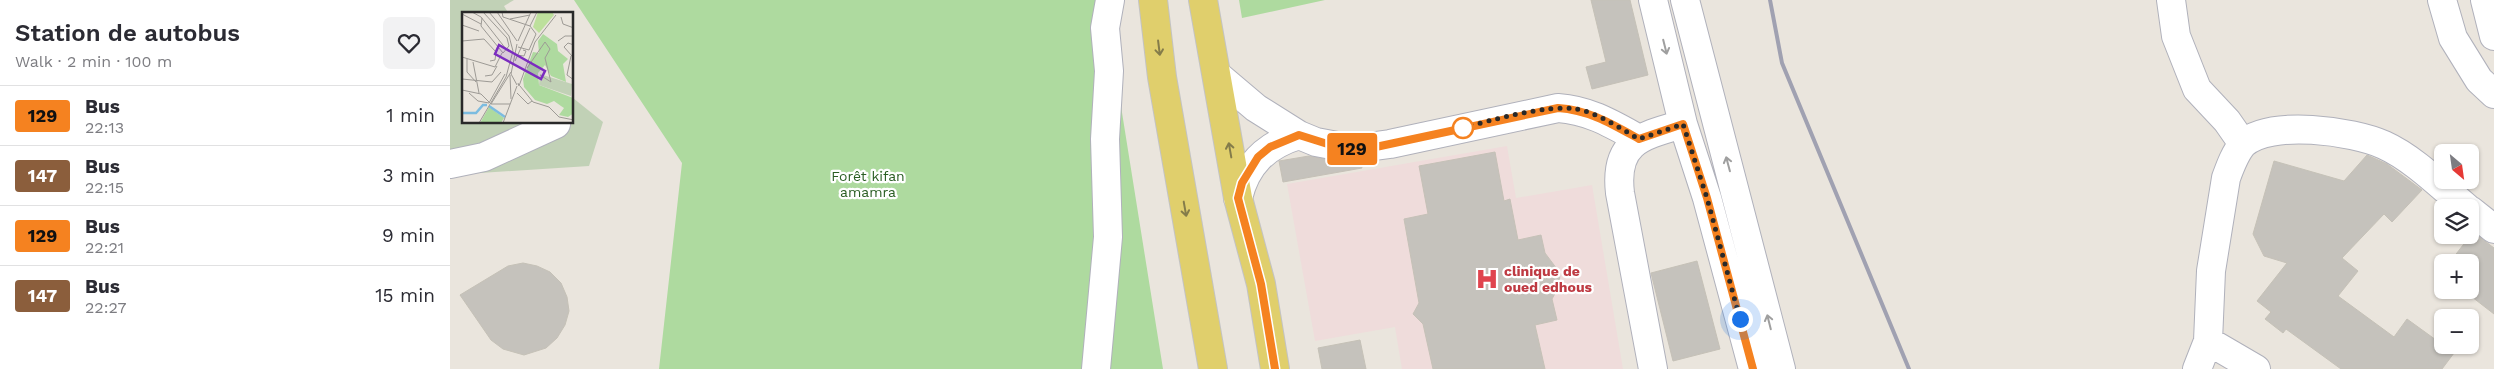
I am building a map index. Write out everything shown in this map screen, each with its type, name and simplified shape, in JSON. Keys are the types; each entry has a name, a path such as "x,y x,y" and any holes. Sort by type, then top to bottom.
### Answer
{"main road":[{"path":"1153,0 1162,76 1213,369"},
{"path":"1202,0 1238,198 1261,284 1275,369"}],"street":[{"path":"1096,369 1108,237 1105,139 1109,71 1105,28 1110,0"},
{"path":"1653,0 1683,124 1707,198 1753,369"},
{"path":"1685,0 1781,369"},
{"path":"2171,0 2176,36 2197,89 2227,121 2243,144"},
{"path":"2442,0 2453,38 2479,80 2494,94"},
{"path":"2485,0 2494,36"},
{"path":"1217,75 1256,108 1299,135 1334,146 1371,148 1558,108 1576,109 1593,114 1639,139"},
{"path":"450,164 484,157 556,124"},
{"path":"1653,369 1618,178 1620,165 1626,152 1639,139 1683,124"},
{"path":"2197,369 2208,342 2211,271 2226,178 2230,165 2243,144 2264,133 2281,129 2307,130 2370,141 2385,145 2417,166 2456,199"},
{"path":"1238,198 1242,183 1258,157 1270,147 1299,135"},
{"path":"2479,217 2494,229"},
{"path":"2208,342 2256,369"}],"shaded area":[{"path":"1507,146 1516,198 1592,185 1623,369 1402,369 1395,327 1315,341 1287,184"}],"green space":[{"path":"450,0 514,0 504,6 508,12 462,12 462,124 574,124 574,99 603,122 589,166 450,175"},
{"name":"Forêt kifan amamra","path":"574,0 1104,0 1163,369 659,369 682,163"},
{"path":"1239,0 1325,0 1242,18"}],"building":[{"path":"1591,0 1630,0 1648,75 1592,89 1586,67 1606,62"},
{"name":"clinique de oued edhous","path":"1495,152 1504,201 1510,199 1518,240 1541,235 1545,253 1560,273 1559,286 1552,299 1557,320 1535,325 1545,369 1433,369 1423,324 1413,314 1419,303 1404,219 1428,214 1419,166"},
{"path":"2367,155 2387,164 2422,190 2392,222 2384,214 2342,258 2358,271 2338,296 2394,337 2407,319 2434,339 2434,354 2453,354 2442,369 2341,369 2286,329 2283,333 2265,319 2271,312 2257,301 2287,263 2264,256 2253,234 2274,161 2344,181"},
{"path":"1309,156 1350,164 1361,164 1362,168 1283,182 1279,161"},
{"path":"2479,237 2494,248 2494,314 2475,299 2479,299 2479,254 2456,254 2464,244 2479,244"},
{"path":"1697,261 1720,349 1673,361 1651,273"},
{"path":"523,263 537,266 550,272 561,283 567,297 569,311 565,325 557,338 546,348 524,355 503,349 491,340 460,295 508,266"},
{"path":"1360,340 1366,369 1322,369 1318,348"}],"railway":[{"path":"1770,0 1782,63 1909,369"}],"bus line":[{"name":"129","path":"1275,369 1261,284 1238,198 1242,183 1258,157 1270,147 1299,135 1316,142 1334,146 1353,149 1371,148 1540,110 1558,108 1576,109 1593,114 1639,139 1683,124 1707,198 1753,369"}],"place":[{"name":"clinique de oued edhous","path":"1487,279"}],"route":[{"path":"1463,128 1540,110 1558,108 1576,109 1593,114 1639,139 1683,124 1707,198 1740,319"}]}
